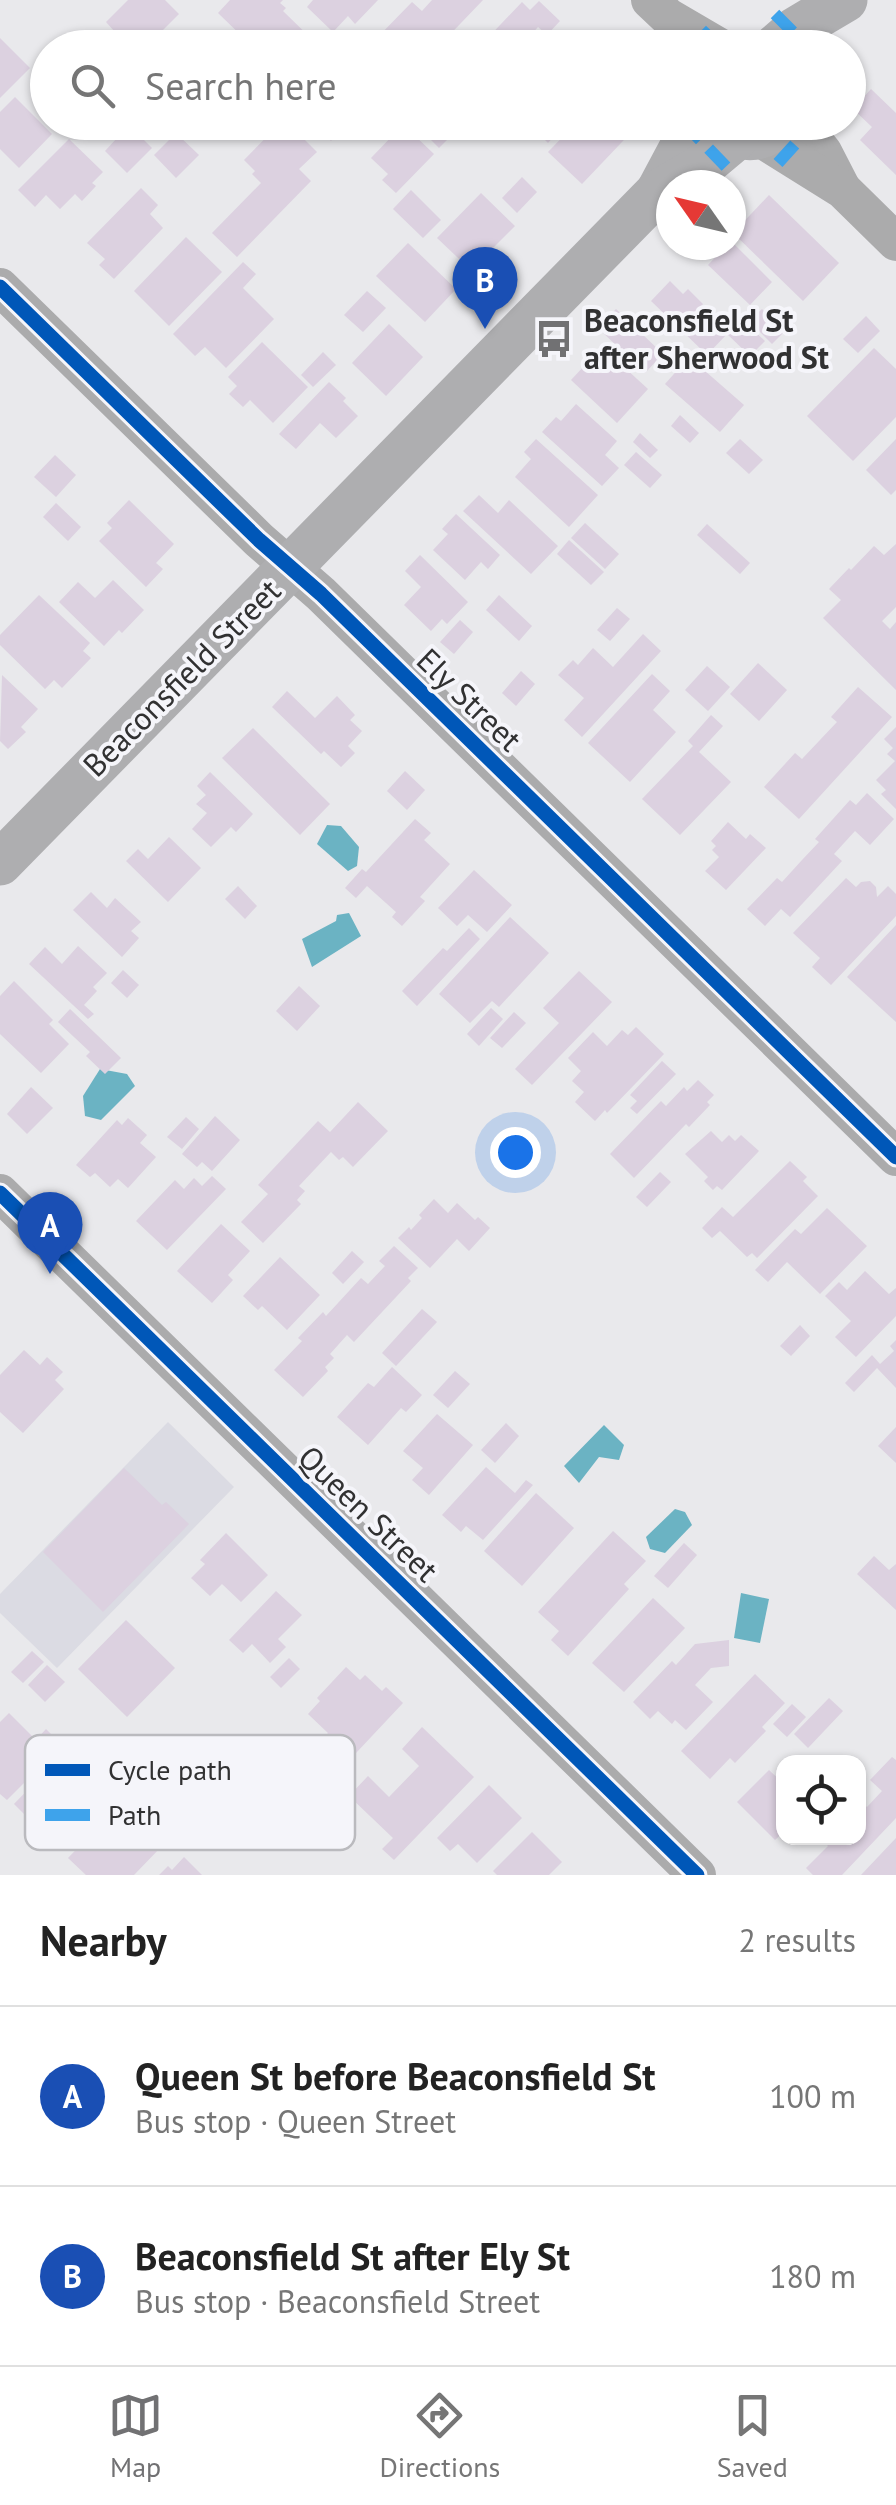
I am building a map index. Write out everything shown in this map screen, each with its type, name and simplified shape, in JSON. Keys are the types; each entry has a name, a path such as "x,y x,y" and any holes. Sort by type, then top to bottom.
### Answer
{"main road":[{"path":"795,30 846,0"},
{"path":"831,30 846,0"},
{"name":"Beaconsfield Street","path":"0,863 658,192 700,168 733,140"}],"street":[{"path":"768,140 843,190 896,242"},
{"name":"Ely Street","path":"0,287 335,608 896,1157"},
{"name":"Queen Street","path":"0,1193 697,1875"}],"shaded area":[{"path":"168,1422 234,1487 57,1668 0,1613 0,1594"}],"water":[{"path":"327,825 341,826 359,847 357,866 348,871 317,844"},
{"path":"349,913 361,936 312,967 302,939 336,921 337,915"},
{"path":"100,1069 127,1074 135,1086 101,1120 85,1116 83,1096"},
{"path":"604,1425 624,1445 619,1460 599,1457 579,1483 564,1466"},
{"path":"675,1509 685,1512 692,1525 665,1553 650,1549 646,1537"},
{"path":"741,1593 769,1599 760,1643 734,1638"}],"building":[{"path":"128,0 165,0 179,14 163,30 113,30 106,22"},
{"path":"230,0 283,0 283,11 303,30 235,30 218,13"},
{"path":"313,0 378,0 355,24 348,16 335,30 307,7"},
{"path":"432,0 483,0 454,30 385,30 412,2 422,11"},
{"path":"539,1 560,21 552,30 495,30 522,2 530,10"},
{"path":"0,38 30,68 0,98"},
{"path":"871,89 896,113 896,175 860,140 866,140 872,127 866,121 866,95"},
{"path":"15,97 30,112 30,140 46,140 19,168 0,149 0,112"},
{"path":"68,140 103,172 82,201 75,194 60,209 46,195 35,207 18,190"},
{"path":"115,140 144,140 152,148 127,173 105,151"},
{"path":"169,140 183,140 199,155 176,178 154,155"},
{"path":"263,140 305,140 317,152 299,169 311,181 237,257 212,233 261,183 244,160"},
{"path":"388,140 419,140 434,154 396,193 382,180 388,174 371,158"},
{"path":"431,140 447,140 439,148"},
{"path":"560,140 624,140 582,184 548,152"},
{"path":"522,177 537,192 517,213 502,198"},
{"path":"141,188 158,205 150,214 163,228 114,279 99,265 105,259 87,243"},
{"path":"411,190 441,220 423,238 393,209"},
{"path":"481,193 515,226 475,274 437,238"},
{"path":"769,195 839,263 803,301 746,246 746,219"},
{"path":"186,237 222,272 169,326 134,291"},
{"path":"408,243 456,289 425,322 376,276"},
{"path":"746,256 772,282 750,305 708,265 713,260 746,260"},
{"path":"243,262 256,274 243,288 274,319 226,368 205,347 195,356 173,334"},
{"path":"670,281 683,294 688,289 703,304 700,308 727,334 707,355 651,301"},
{"path":"367,291 386,308 363,332 344,315"},
{"path":"616,309 663,354 645,373 598,328"},
{"path":"762,309 784,332 772,344 749,321"},
{"path":"866,316 880,331 858,353 843,339"},
{"path":"741,319 765,341 750,356 727,334"},
{"path":"389,324 423,357 386,396 352,363"},
{"path":"262,342 308,387 273,423 250,400 243,407 229,394 237,386 228,377"},
{"path":"602,347 648,389 617,423 571,380"},
{"path":"874,348 896,369 896,417 853,461 807,416"},
{"path":"323,352 336,365 313,387 301,375"},
{"path":"689,357 744,405 720,432 665,384"},
{"path":"329,382 358,416 336,438 320,423 296,449 279,434"},
{"path":"576,404 617,441 605,455 619,468 602,486 542,432 556,417 561,421"},
{"path":"680,415 699,433 690,443 671,426"},
{"path":"640,433 658,450 650,458 633,442"},
{"path":"536,439 598,495 569,527 515,477 531,459 524,452"},
{"path":"740,439 763,460 749,474 726,453"},
{"path":"896,439 896,490 891,495 866,470"},
{"path":"636,452 662,475 650,488 624,465"},
{"path":"55,455 76,475 56,497 34,477"},
{"path":"479,495 498,513 509,500 558,546 531,574 463,511"},
{"path":"129,500 174,544 156,563 163,569 146,587 99,541 112,528 107,523"},
{"path":"56,503 81,527 68,541 43,517"},
{"path":"456,514 500,555 488,569 481,562 465,580 433,550 448,534 442,529"},
{"path":"585,523 619,554 605,569 571,538"},
{"path":"707,524 750,563 740,574 697,535"},
{"path":"569,540 604,572 591,585 557,554"},
{"path":"896,544 896,607 882,621 890,629 896,622 896,690 823,618 841,600 829,589 849,568 874,546 884,555"},
{"path":"420,555 468,602 447,624 442,619 431,631 404,605 421,587 405,571"},
{"path":"113,580 144,610 104,646 59,602 78,582 95,598"},
{"path":"39,595 90,643 83,651 91,658 62,688 54,680 45,689 0,645 0,635"},
{"path":"499,595 532,626 519,641 486,610"},
{"path":"617,608 630,619 610,641 597,630"},
{"path":"460,620 473,632 454,654 440,642"},
{"path":"643,634 661,651 582,737 564,720 584,698 558,675 573,660 578,665 593,648 613,667"},
{"path":"758,663 787,690 759,721 730,694"},
{"path":"707,666 730,687 708,711 685,690"},
{"path":"521,671 535,684 516,706 502,693"},
{"path":"652,674 670,691 653,710 676,732 630,782 588,743"},
{"path":"2,675 38,709 21,727 26,732 8,749 0,741"},
{"path":"858,687 892,717 799,819 764,787 795,753 802,759 837,722 831,717"},
{"path":"287,691 315,718 337,696 355,715 350,720 362,731 348,746 355,753 341,767 324,751 321,754 272,707"},
{"path":"711,715 723,726 699,752 731,782 680,835 642,799 693,746 688,741"},
{"path":"896,727 896,809 881,794 886,790 876,780 895,761 887,754 893,748 884,739"},
{"path":"253,728 330,804 300,835 222,758"},
{"path":"405,771 425,790 407,810 387,791"},
{"path":"210,772 253,814 236,832 231,827 211,847 192,829 207,813 196,804 206,795 197,786"},
{"path":"867,793 894,819 870,845 855,831 834,854 842,861 790,917 781,909 765,926 747,909 777,878 782,882 850,800 856,805"},
{"path":"415,819 431,833 424,840 450,864 420,897 425,901 402,926 392,917 396,912 367,886 356,898 345,888 362,869 366,872"},
{"path":"728,822 746,839 750,834 766,848 726,890 705,871 719,857 712,850 716,846 711,841"},
{"path":"169,837 201,868 168,902 126,861 138,849 148,859"},
{"path":"474,870 512,905 487,932 468,915 457,926 438,908"},
{"path":"846,878 856,887 870,881 876,887 877,897 888,886 896,894 896,916 831,985 812,967 820,958 793,933"},
{"path":"238,886 257,906 245,919 225,899"},
{"path":"91,892 107,908 115,898 141,922 131,931 139,938 122,957 73,910"},
{"path":"510,917 549,953 499,1007 492,1001 470,1023 439,994"},
{"path":"896,925 896,1022 847,977"},
{"path":"469,928 480,939 417,1006 402,991 443,948 447,951"},
{"path":"78,946 107,973 93,987 97,991 84,1005 94,1014 88,1019 29,964 45,947 62,964"},
{"path":"123,970 139,985 127,998 111,983"},
{"path":"579,971 612,1002 532,1085 515,1069 559,1023 543,1008"},
{"path":"14,981 53,1020 49,1024 69,1044 41,1073 0,1034 0,996"},
{"path":"299,986 320,1006 297,1031 276,1011"},
{"path":"491,1008 503,1019 479,1046 467,1034"},
{"path":"70,1009 121,1058 105,1074 86,1056 90,1052 58,1022"},
{"path":"514,1012 526,1023 502,1048 490,1038"},
{"path":"636,1027 664,1054 595,1121 575,1102 584,1092 572,1081 581,1071 568,1058 593,1032 607,1046 622,1030 628,1035"},
{"path":"662,1061 676,1074 637,1114 630,1108 637,1101 630,1095"},
{"path":"698,1080 714,1095 707,1102 710,1105 634,1178 610,1154 661,1101 666,1106 684,1087 687,1091"},
{"path":"31,1087 53,1108 27,1134 7,1114"},
{"path":"358,1102 388,1131 353,1167 331,1152 299,1186 305,1191 297,1200 301,1204 263,1243 241,1222 268,1194 258,1185 318,1121 330,1132"},
{"path":"215,1116 240,1140 212,1171 202,1162 197,1167 182,1154"},
{"path":"186,1117 199,1129 182,1149 167,1137"},
{"path":"128,1118 147,1135 140,1143 156,1157 128,1188 118,1179 110,1187 95,1173 90,1177 76,1165 117,1120 122,1125"},
{"path":"711,1131 722,1142 729,1135 735,1141 741,1135 759,1151 722,1190 717,1186 713,1190 704,1181 708,1177 685,1154"},
{"path":"790,1161 807,1177 803,1181 818,1196 757,1258 752,1253 747,1257 720,1231 712,1238 702,1228 722,1207 733,1217"},
{"path":"660,1172 671,1182 647,1207 636,1197"},
{"path":"212,1176 226,1189 167,1250 136,1221 175,1180 184,1189 194,1178 202,1186"},
{"path":"434,1199 448,1213 457,1203 490,1228 469,1251 457,1239 430,1268 398,1238 409,1227 411,1230"},
{"path":"827,1208 867,1246 820,1294 787,1262 768,1282 755,1270 795,1229 801,1234"},
{"path":"221,1224 250,1251 228,1275 233,1280 212,1303 177,1271"},
{"path":"394,1246 418,1268 408,1278 411,1281 354,1342 347,1335 330,1354 334,1358 325,1367 328,1371 303,1397 274,1370 323,1312 326,1316 361,1278 368,1284 385,1266 379,1261"},
{"path":"352,1251 364,1262 343,1284 332,1273"},
{"path":"280,1257 320,1295 287,1330 262,1306 258,1310 243,1296"},
{"path":"865,1271 889,1294 896,1288 896,1316 856,1357 835,1337 851,1321 825,1296 839,1282 847,1290"},
{"path":"422,1309 437,1322 396,1366 382,1353"},
{"path":"800,1325 810,1336 791,1356 780,1346"},
{"path":"896,1340 896,1388 877,1368 854,1392 845,1383 872,1355 880,1364 894,1351 890,1346"},
{"path":"24,1350 40,1365 47,1357 63,1372 55,1380 64,1389 23,1433 0,1412 0,1375"},
{"path":"392,1367 422,1395 406,1412 401,1408 368,1445 337,1417 368,1383 374,1387"},
{"path":"455,1371 470,1384 448,1408 433,1395"},
{"path":"437,1414 473,1445 429,1495 412,1480 423,1468 403,1451"},
{"path":"506,1423 519,1436 495,1463 481,1450"},
{"path":"896,1427 896,1463 878,1446"},
{"path":"486,1467 515,1493 526,1480 533,1485 483,1540 466,1526 461,1532 442,1515"},
{"path":"124,1468 162,1505 166,1502 189,1524 103,1612 43,1552"},
{"path":"536,1493 574,1528 522,1586 484,1551"},
{"path":"613,1531 646,1561 624,1584 629,1589 568,1656 551,1640 559,1631 538,1612"},
{"path":"226,1533 268,1575 241,1602 222,1584 210,1596 191,1578 205,1564 200,1560"},
{"path":"684,1543 697,1555 668,1588 654,1576"},
{"path":"874,1556 889,1570 896,1564 896,1610 857,1574"},
{"path":"276,1591 302,1615 278,1639 286,1647 270,1663 252,1644 243,1653 229,1640"},
{"path":"653,1598 685,1628 624,1692 592,1663"},
{"path":"126,1620 175,1668 127,1717 78,1669"},
{"path":"729,1640 729,1666 711,1668 695,1685 713,1702 686,1730 658,1711 650,1719 633,1702 672,1661 676,1665 695,1644"},
{"path":"32,1651 44,1662 23,1683 11,1672"},
{"path":"289,1658 300,1669 281,1688 270,1677"},
{"path":"47,1665 65,1682 45,1702 28,1685"},
{"path":"346,1667 360,1680 365,1675 382,1691 386,1687 403,1703 356,1753 355,1735 326,1735 308,1714 320,1701 317,1698"},
{"path":"755,1674 785,1703 762,1727 766,1731 735,1763 730,1758 710,1779 681,1751"},
{"path":"829,1698 843,1711 808,1748 794,1734"},
{"path":"792,1704 806,1717 787,1737 773,1724"},
{"path":"9,1713 31,1735 25,1735 25,1782 7,1800 0,1794 0,1722"},
{"path":"422,1727 474,1777 394,1860 382,1849 393,1838 355,1802 355,1790 368,1776 389,1797 419,1766 402,1749"},
{"path":"892,1757 896,1760 896,1818 842,1875 813,1875 806,1868 827,1845 866,1845 866,1806 882,1791 870,1780"},
{"path":"769,1770 776,1777 776,1839 775,1840 737,1802"},
{"path":"489,1785 522,1818 477,1863 458,1844 450,1851 437,1838"},
{"path":"25,1793 25,1815 14,1804"},
{"path":"532,1832 562,1862 549,1875 497,1875 493,1871"},
{"path":"896,1838 896,1875 861,1875"},
{"path":"76,1850 158,1850 134,1875 86,1875 68,1858"},
{"path":"184,1857 202,1875 159,1875 168,1866 172,1870"}],"marked path":[{"path":"775,14 791,30"},
{"path":"710,30 716,24"},
{"path":"700,140 729,170"},
{"path":"778,163 799,140"}],"cycle path":[{"path":"0,287 259,540 321,594 896,1157"},
{"path":"0,1193 697,1875"}],"place":[{"name":"Beaconsfield St after Ely St","path":"485,329"},
{"name":"Beaconsfield St after Sherwood St","path":"554,339"},
{"name":"Queen St before Beaconsfield St","path":"50,1274"}]}
